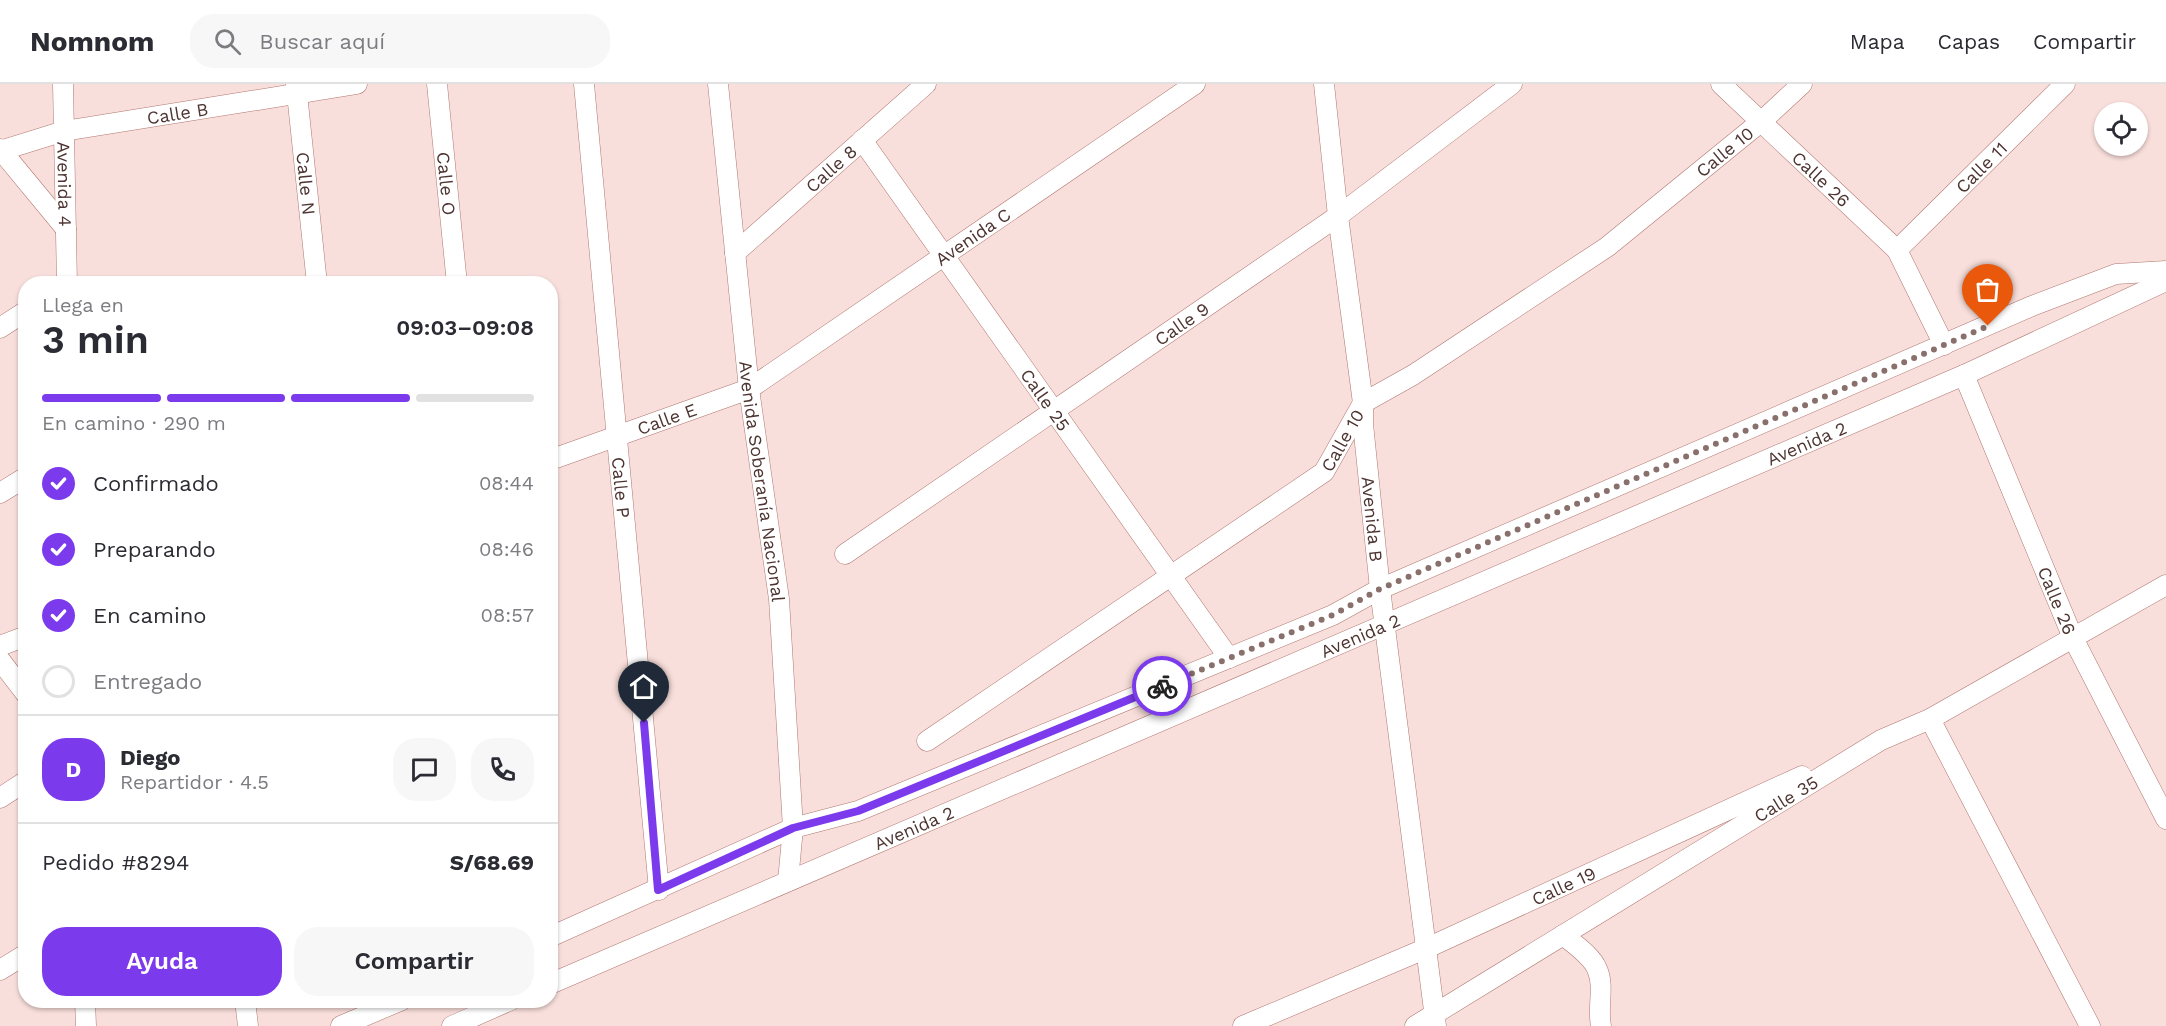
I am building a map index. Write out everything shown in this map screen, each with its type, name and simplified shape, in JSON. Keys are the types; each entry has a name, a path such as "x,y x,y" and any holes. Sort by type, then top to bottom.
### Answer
{"street":[{"name":"Avenida 4","path":"63,84 67,276"},
{"name":"Calle B","path":"0,150 64,131 297,89 357,84"},
{"name":"Calle O","path":"437,84 456,276"},
{"name":"Calle P","path":"584,84 658,890"},
{"name":"Avenida Soberanía Nacional","path":"718,84 749,389 779,599 793,828 788,881"},
{"name":"Calle 8","path":"735,253 926,84"},
{"name":"Avenida C","path":"749,389 1196,84"},
{"name":"Avenida B","path":"1324,84 1338,216 1363,403 1363,424 1380,589 1436,1020"},
{"name":"Calle 9","path":"844,554 1338,216 1512,84"},
{"name":"Calle 26","path":"1721,84 1897,250 1944,345"},
{"name":"Calle 10","path":"927,741 1324,472 1363,403 1413,375 1607,247 1761,122 1802,84"},
{"name":"Calle 11","path":"1897,250 2065,84"},
{"name":"Calle N","path":"297,89 316,276"},
{"name":"Calle 25","path":"862,140 1229,658"},
{"path":"0,150 66,229"},
{"name":"Avenida 2","path":"558,934 793,828 858,811 1333,615 1380,589 2032,306 2116,274 2166,271"},
{"name":"Avenida 2","path":"558,981 1964,375 2166,280"},
{"path":"0,328 18,316"},
{"name":"Calle 26","path":"1964,375 2073,638 2166,819"},
{"name":"Calle E","path":"558,457 749,389"},
{"path":"0,493 18,482"},
{"name":"Calle 35","path":"1415,1026 1436,1020 1563,935 1881,740 1930,719 2166,585"},
{"path":"0,646 18,639"},
{"path":"0,660 18,684"},
{"path":"1930,719 2090,1026"},
{"name":"Calle 19","path":"1243,1026 1427,948 1881,740"},
{"path":"0,798 18,786"},
{"path":"1563,935 1597,967 1600,979 1601,1026"},
{"path":"0,970 18,959"},
{"path":"85,1008 86,1026"},
{"path":"246,1008 248,1026"},
{"path":"341,1026 382,1008"},
{"path":"452,1026 493,1008"}],"way so far":[{"path":"1162,686 1333,615 1380,589 1988,326"}],"route":[{"path":"644,723 658,890 793,828 858,811 1162,686"}]}
